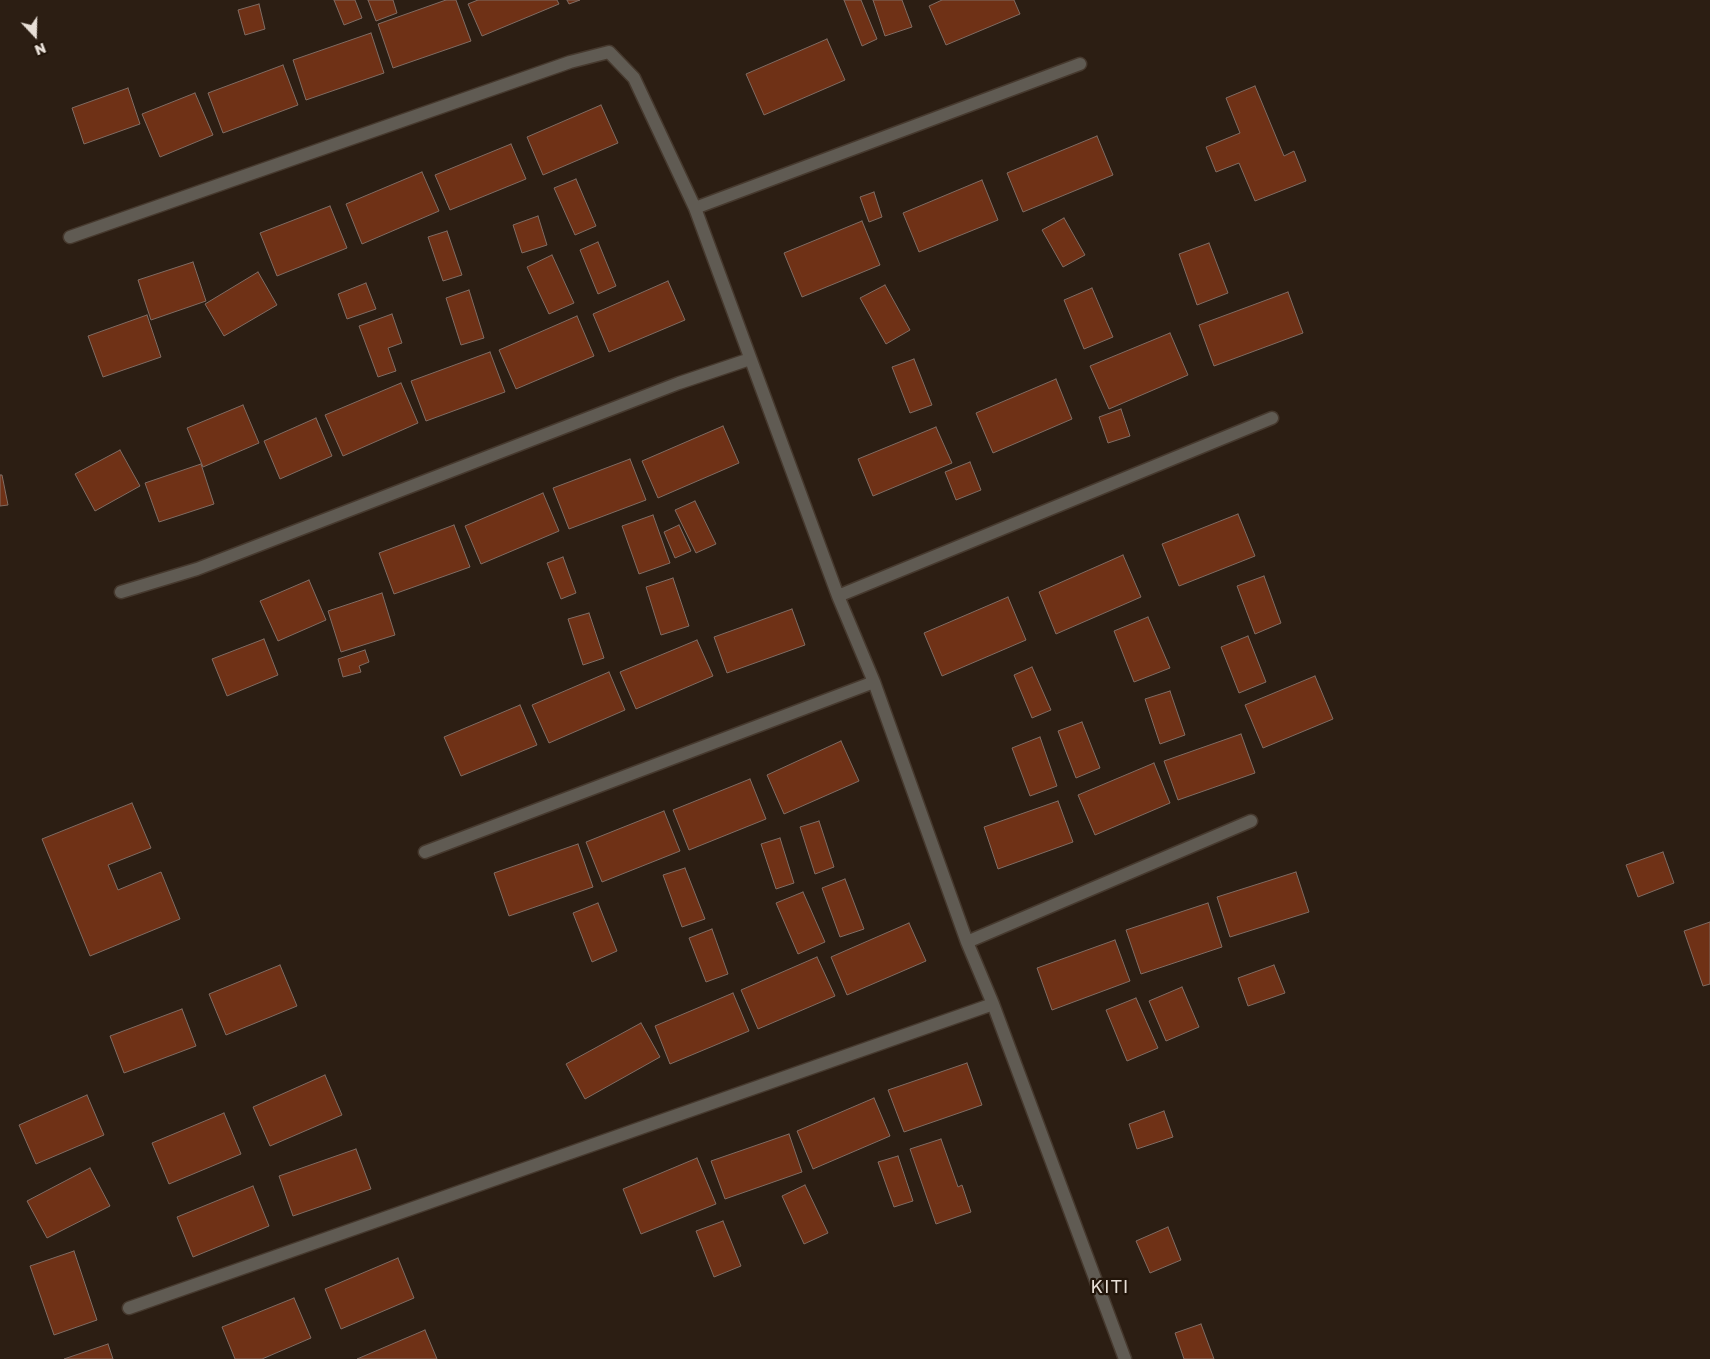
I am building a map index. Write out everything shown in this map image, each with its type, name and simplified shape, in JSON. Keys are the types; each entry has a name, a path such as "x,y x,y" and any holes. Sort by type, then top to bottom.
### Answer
{"street":[{"path":"70,237 570,62 609,52 634,78 696,208 838,596 874,682 967,942 993,1004 1125,1359"},
{"path":"696,208 1080,64"},
{"path":"121,592 197,570 679,383 750,359"},
{"path":"838,596 1272,418"},
{"path":"425,852 874,682"},
{"path":"967,942 1251,821"},
{"path":"129,1308 993,1004"}],"building":[{"path":"334,0 355,0 362,18 344,25"},
{"path":"368,0 393,0 397,13 376,21"},
{"path":"446,0 456,0 471,41 393,68 378,24"},
{"path":"478,0 557,0 559,4 482,36 468,4"},
{"path":"567,0 580,0 569,4"},
{"path":"844,0 861,0 877,39 862,46"},
{"path":"873,0 902,0 912,27 885,36"},
{"path":"942,0 1014,0 1020,14 946,45 929,6"},
{"path":"259,4 265,29 245,35 238,10"},
{"path":"371,33 384,73 306,100 293,60"},
{"path":"827,39 845,80 764,115 746,74"},
{"path":"283,65 298,105 223,133 208,93"},
{"path":"1255,86 1284,156 1294,151 1306,181 1255,201 1239,163 1216,172 1206,147 1240,133 1226,98"},
{"path":"128,88 140,124 84,144 72,108"},
{"path":"195,93 213,135 160,157 142,114"},
{"path":"601,105 618,143 543,175 527,137"},
{"path":"1097,136 1113,175 1023,212 1007,173"},
{"path":"511,144 526,179 450,210 435,175"},
{"path":"422,172 439,211 362,244 346,204"},
{"path":"576,179 596,226 575,235 554,188"},
{"path":"982,180 998,220 919,252 903,213"},
{"path":"874,192 882,217 869,222 860,197"},
{"path":"330,206 347,248 277,276 260,233"},
{"path":"538,216 547,245 522,253 513,225"},
{"path":"1064,218 1085,255 1063,267 1042,230"},
{"path":"862,221 880,265 802,297 784,253"},
{"path":"447,231 462,275 443,281 428,237"},
{"path":"598,242 616,286 598,294 580,250"},
{"path":"1209,243 1228,293 1197,305 1179,254"},
{"path":"552,255 574,303 549,314 527,267"},
{"path":"193,262 206,301 151,320 138,280"},
{"path":"258,272 277,305 224,336 205,304"},
{"path":"668,281 685,320 609,352 593,314"},
{"path":"366,283 376,309 347,319 338,294"},
{"path":"885,285 910,330 886,344 860,298"},
{"path":"1092,288 1113,337 1084,349 1064,300"},
{"path":"469,290 484,338 461,345 446,298"},
{"path":"1288,292 1303,333 1214,366 1199,325"},
{"path":"392,314 402,343 388,348 396,371 378,377 359,326"},
{"path":"147,315 161,357 103,377 88,336"},
{"path":"577,316 594,356 516,389 499,350"},
{"path":"1170,333 1188,375 1109,409 1090,366"},
{"path":"490,352 505,392 426,421 411,381"},
{"path":"914,359 932,405 910,413 892,367"},
{"path":"1056,379 1072,419 993,453 976,413"},
{"path":"401,383 418,423 343,456 325,415"},
{"path":"243,405 259,443 203,467 187,428"},
{"path":"1121,409 1130,436 1108,443 1099,417"},
{"path":"316,418 332,456 280,479 264,441"},
{"path":"723,426 739,463 658,498 642,461"},
{"path":"936,427 952,463 873,496 858,459"},
{"path":"120,450 140,486 95,511 75,474"},
{"path":"630,459 646,500 569,529 553,488"},
{"path":"970,462 981,490 956,500 945,472"},
{"path":"201,464 214,504 159,522 145,483"},
{"path":"0,475 2,475 8,505 0,506"},
{"path":"543,493 559,531 481,564 465,526"},
{"path":"695,501 716,544 696,553 675,510"},
{"path":"1238,514 1255,556 1179,586 1162,544"},
{"path":"653,515 670,563 639,574 622,526"},
{"path":"454,525 470,567 394,594 379,553"},
{"path":"679,525 691,551 675,558 664,532"},
{"path":"1123,555 1141,597 1056,634 1039,592"},
{"path":"563,557 576,593 561,599 547,563"},
{"path":"1264,576 1281,623 1255,634 1237,586"},
{"path":"673,578 689,626 661,635 646,587"},
{"path":"309,580 326,620 278,641 260,601"},
{"path":"382,593 395,635 341,652 328,611"},
{"path":"1008,597 1026,640 942,676 924,633"},
{"path":"792,609 805,645 727,673 714,637"},
{"path":"589,613 604,658 583,665 568,619"},
{"path":"1148,617 1170,668 1134,682 1114,631"},
{"path":"1248,636 1266,682 1239,693 1221,647"},
{"path":"264,639 278,675 227,696 212,659"},
{"path":"697,640 713,676 636,709 620,672"},
{"path":"365,650 369,662 359,666 361,672 343,677 338,659"},
{"path":"1032,667 1051,710 1032,718 1014,675"},
{"path":"609,672 625,710 549,743 532,705"},
{"path":"1315,676 1333,719 1263,748 1245,705"},
{"path":"1170,691 1185,735 1160,744 1145,699"},
{"path":"520,705 537,745 461,776 444,737"},
{"path":"1082,722 1100,768 1076,778 1058,731"},
{"path":"1241,734 1255,773 1178,800 1164,761"},
{"path":"1040,737 1057,786 1030,796 1012,748"},
{"path":"841,741 859,781 784,814 767,775"},
{"path":"1154,763 1170,803 1095,835 1078,795"},
{"path":"750,779 766,819 689,850 673,810"},
{"path":"1058,801 1073,842 998,869 984,827"},
{"path":"132,803 151,848 108,865 118,890 161,872 180,919 90,956 42,839"},
{"path":"664,811 680,851 602,882 586,842"},
{"path":"819,821 834,867 815,874 800,827"},
{"path":"780,838 794,883 776,889 761,844"},
{"path":"578,844 593,887 509,916 494,873"},
{"path":"1663,852 1674,883 1638,897 1626,865"},
{"path":"685,868 705,919 682,927 663,875"},
{"path":"1296,872 1309,912 1230,937 1217,897"},
{"path":"845,879 864,929 840,937 822,888"},
{"path":"803,892 825,942 798,954 776,903"},
{"path":"598,903 617,951 592,962 573,913"},
{"path":"1208,903 1222,947 1141,974 1126,930"},
{"path":"1710,922 1710,984 1703,986 1684,931"},
{"path":"909,923 926,961 847,995 831,957"},
{"path":"712,929 728,974 706,982 689,938"},
{"path":"1115,940 1130,981 1052,1010 1037,968"},
{"path":"817,957 835,996 758,1029 741,990"},
{"path":"280,965 297,1006 226,1035 209,994"},
{"path":"1274,965 1285,993 1248,1006 1238,978"},
{"path":"1182,987 1199,1027 1166,1041 1149,1001"},
{"path":"733,993 749,1031 670,1064 655,1026"},
{"path":"1136,998 1158,1048 1127,1061 1106,1010"},
{"path":"182,1009 196,1046 124,1073 110,1036"},
{"path":"641,1023 660,1057 585,1099 566,1064"},
{"path":"967,1063 982,1105 904,1132 888,1090"},
{"path":"325,1075 342,1115 270,1146 253,1107"},
{"path":"87,1095 104,1135 36,1164 19,1125"},
{"path":"874,1098 890,1136 813,1169 797,1131"},
{"path":"1164,1111 1173,1137 1137,1149 1129,1124"},
{"path":"224,1113 241,1154 169,1184 152,1143"},
{"path":"789,1134 802,1172 725,1199 711,1161"},
{"path":"941,1139 958,1187 962,1185 971,1212 936,1224 910,1149"},
{"path":"356,1149 371,1189 293,1216 279,1176"},
{"path":"898,1156 913,1201 894,1207 878,1162"},
{"path":"697,1158 716,1204 641,1234 623,1189"},
{"path":"90,1168 110,1206 47,1238 27,1201"},
{"path":"805,1185 828,1233 804,1244 782,1196"},
{"path":"253,1186 269,1226 193,1257 177,1217"},
{"path":"723,1221 741,1266 714,1277 696,1231"},
{"path":"1168,1227 1181,1260 1150,1273 1136,1241"},
{"path":"74,1251 97,1320 54,1335 30,1266"},
{"path":"398,1258 414,1298 341,1329 325,1289"},
{"path":"294,1298 311,1338 262,1359 235,1359 222,1327"},
{"path":"1201,1324 1214,1359 1184,1359 1175,1333"},
{"path":"425,1330 437,1359 357,1359"},
{"path":"108,1344 113,1359 64,1359"}],"district":[{"name":"KITI","path":"1110,1287"}]}
